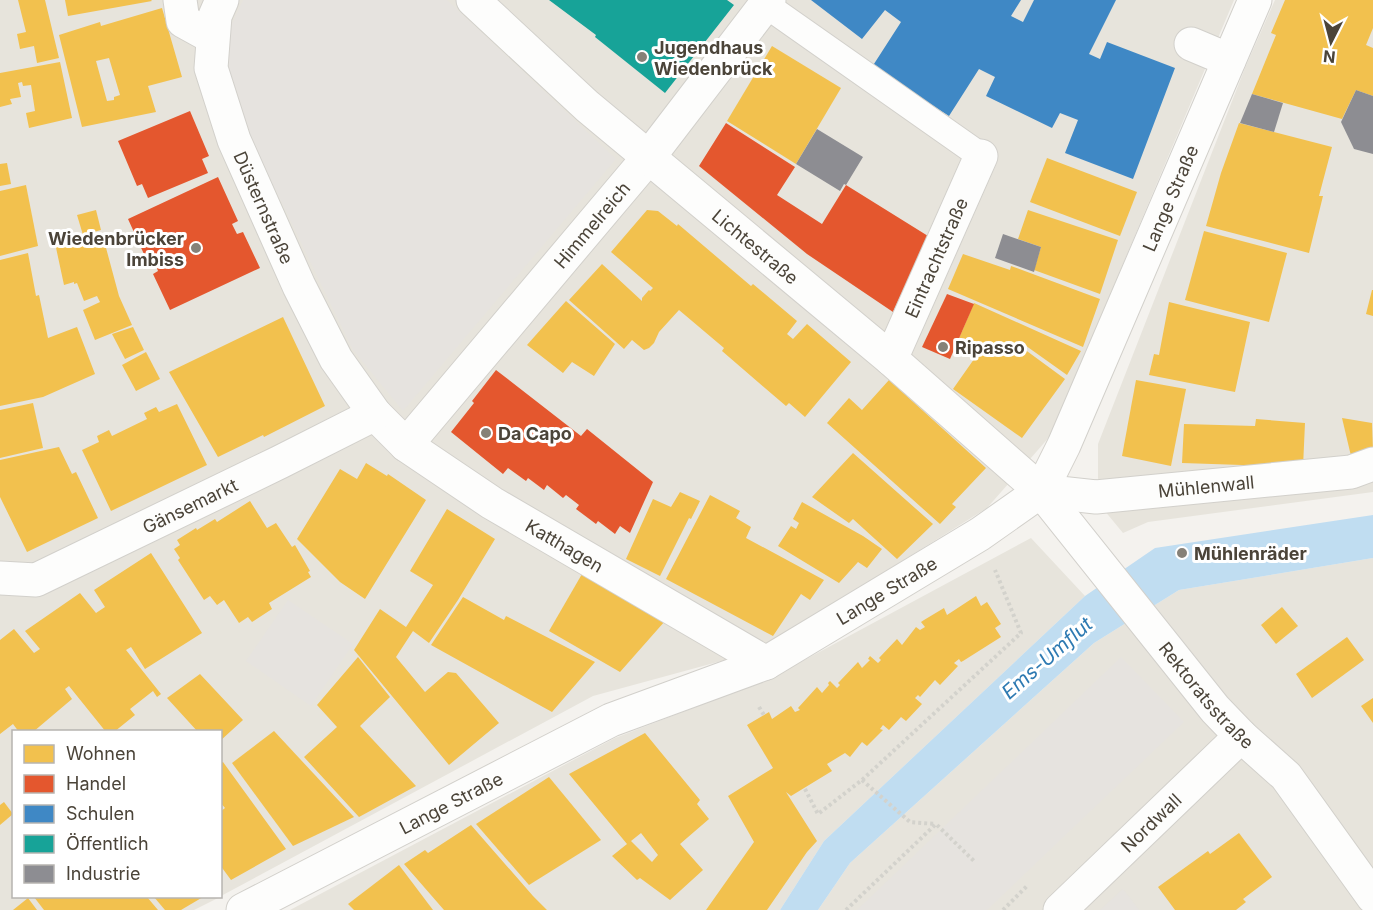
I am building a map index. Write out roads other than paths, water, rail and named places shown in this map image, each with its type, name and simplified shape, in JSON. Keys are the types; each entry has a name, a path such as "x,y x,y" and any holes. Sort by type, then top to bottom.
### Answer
{"street":[{"path":"180,0 183,21 212,37 215,16 222,0"},
{"name":"Lichtestraße","path":"473,0 587,106 891,359 1041,491"},
{"name":"Lange Straße","path":"243,910 611,720 765,663 980,534 1041,491 1064,445 1255,0"},
{"name":"Himmelreich","path":"406,445 648,158 767,2"},
{"name":"Düsternstraße","path":"212,37 211,68 234,140 299,286 336,359 375,414"},
{"path":"1191,44 1229,60"},
{"name":"Eintrachtstraße","path":"891,359 981,156"},
{"name":"Katthagen","path":"375,414 406,445 492,503 765,663"},
{"name":"Gänsemarkt","path":"0,578 36,580 375,414"},
{"name":"Mühlenwall","path":"1041,491 1096,497 1351,472 1373,464"},
{"name":"Rektoratsstraße","path":"1041,491 1215,709 1286,776 1373,897"},
{"name":"Nordwall","path":"1060,910 1241,736"}],"lane":[{"path":"767,2 981,156"}],"water":[{"name":"Ems-Umflut","path":"1373,515 1373,558 1179,590 1094,643 850,863 818,910 780,910 824,841 1085,596 1155,548"}],"place":[{"name":"Jugendhaus Wiedenbrück","path":"642,57"},
{"name":"Wiedenbrücker Imbiss","path":"196,248"},
{"name":"Ripasso","path":"943,347"},
{"name":"Da Capo","path":"486,433"},
{"name":"Mühlenräder","path":"1182,553"}]}
